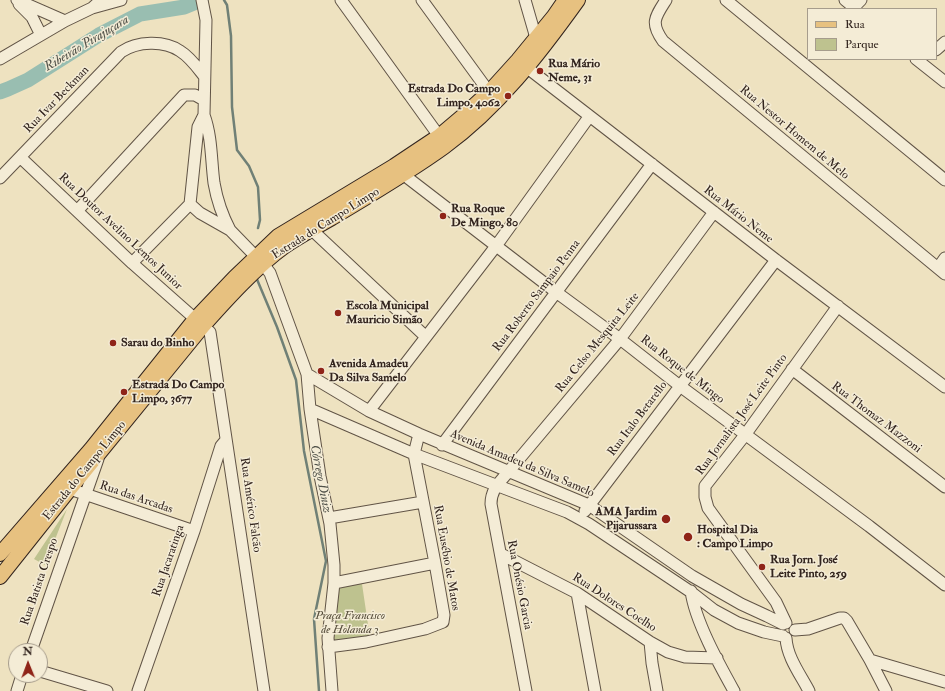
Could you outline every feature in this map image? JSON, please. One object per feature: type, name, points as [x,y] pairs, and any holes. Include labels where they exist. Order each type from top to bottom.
[{"type":"main road","name":"Estrada do Campo Limpo","points":[[260,260],[404,175],[473,124],[496,102],[522,64],[536,38],[565,0]]},
{"type":"main road","name":"Estrada do Campo Limpo","points":[[0,554],[199,323],[219,308],[260,260],[278,236],[394,166],[438,136],[522,64],[578,0]]},
{"type":"main road","name":"Estrada do Campo Limpo","points":[[0,578],[70,489],[100,454],[199,323]]},
{"type":"street","points":[[16,0],[65,21]]},
{"type":"street","points":[[16,0],[28,11],[41,35]]},
{"type":"street","points":[[92,8],[101,0]]},
{"type":"street","points":[[0,59],[65,21],[92,8],[121,0]]},
{"type":"street","points":[[342,0],[438,136]]},
{"type":"street","points":[[422,0],[489,92]]},
{"type":"street","points":[[526,0],[536,38]]},
{"type":"street","name":"Rua Nestor Homem de Melo","points":[[666,0],[657,14],[655,21],[656,30],[663,40],[942,271]]},
{"type":"street","points":[[726,0],[945,180]]},
{"type":"street","points":[[203,3],[206,20],[204,116],[208,127],[214,184],[221,213],[230,230]]},
{"type":"street","points":[[937,49],[945,42]]},
{"type":"street","name":"Rua Ivar Beckman","points":[[0,178],[121,52],[130,46],[152,44],[172,46],[181,51],[204,76]]},
{"type":"street","points":[[922,61],[945,82]]},
{"type":"street","name":"Rua Mário Neme","points":[[522,64],[776,260],[945,387]]},
{"type":"street","points":[[77,211],[184,95],[195,94],[204,100]]},
{"type":"street","points":[[132,263],[190,204],[198,127],[204,116]]},
{"type":"street","points":[[369,411],[425,336],[496,246],[589,117]]},
{"type":"street","name":"Rua Doutor Avelino Lemos Junior","points":[[20,157],[132,263],[199,323]]},
{"type":"street","name":"Rua Roberto Sampaio Penna","points":[[442,445],[652,164]]},
{"type":"street","name":"Rua Roque de Mingo","points":[[404,175],[744,435],[869,526],[945,585]]},
{"type":"street","points":[[190,204],[200,213],[230,230],[260,260],[270,273],[307,374],[310,409],[320,476],[329,518],[334,554],[334,583],[328,646],[332,691]]},
{"type":"street","name":"Rua Celso Mesquita Leite","points":[[496,485],[620,339],[714,212]]},
{"type":"street","points":[[312,230],[425,336]]},
{"type":"street","points":[[942,271],[945,258]]},
{"type":"street","name":"Rua Italo Betarello","points":[[580,518],[776,260]]},
{"type":"street","name":"Rua Jornalista José Leite Pinto","points":[[784,624],[776,602],[708,508],[705,498],[705,486],[838,306]]},
{"type":"street","name":"Rua Américo Falcão","points":[[199,323],[210,332],[264,691]]},
{"type":"street","name":"Rua Thomaz Mazzoni","points":[[792,369],[945,487]]},
{"type":"street","name":"Avenida Amadeu da Silva Samelo","points":[[307,374],[369,411],[442,445],[509,471],[589,505],[692,576],[741,604],[784,624]]},
{"type":"street","points":[[310,409],[414,454],[580,518],[691,592],[714,610],[738,623],[784,637],[792,636],[795,630]]},
{"type":"street","points":[[414,454],[419,434]]},
{"type":"street","name":"Rua Jacaratinga","points":[[138,691],[194,531],[220,446],[226,440]]},
{"type":"street","name":"Rua Batista Crespo","points":[[34,643],[100,454]]},
{"type":"street","name":"Rua Eusébio de Matos","points":[[328,646],[366,642],[425,629],[443,622],[444,615],[436,563],[414,454]]},
{"type":"street","name":"Rua Onésio Garcia","points":[[496,485],[491,497],[491,504],[526,691]]},
{"type":"street","name":"Rua das Arcadas","points":[[70,489],[194,531]]},
{"type":"street","points":[[329,518],[423,502]]},
{"type":"street","name":"Rua Dolores Coelho","points":[[500,554],[577,593],[650,642],[668,652],[684,657],[717,658]]},
{"type":"street","points":[[334,583],[436,563]]},
{"type":"street","points":[[692,576],[691,592],[698,616],[734,691]]},
{"type":"street","points":[[577,593],[595,691]]},
{"type":"street","points":[[767,616],[774,609],[776,602]]},
{"type":"street","points":[[795,630],[808,629],[844,618],[870,660],[886,691]]},
{"type":"street","points":[[795,630],[792,624],[784,624],[780,630],[784,637],[790,657],[809,691]]},
{"type":"street","points":[[650,642],[657,691]]},
{"type":"street","points":[[870,660],[945,682]]},
{"type":"street","points":[[48,673],[107,691]]},
{"type":"green space","points":[[67,509],[45,565],[34,559]]},
{"type":"green space","name":"Praça Francisco de Holanda 3","points":[[362,584],[370,638],[330,643],[336,586]]},
{"type":"waterway","name":"Ribeirão Pirajuçara","points":[[0,92],[28,80],[99,35],[140,14],[184,7],[201,0]]},
{"type":"waterway","points":[[224,0],[227,5],[231,36],[232,107],[237,150],[249,166],[258,187],[260,220],[258,228]]},
{"type":"waterway","name":"Córrego Diniz","points":[[256,277],[277,327],[296,380],[304,451],[326,561],[314,619],[319,691]]},
{"type":"place","name":"Rua Mário Neme, 31","points":[[540,71]]},
{"type":"place","name":"Estrada Do Campo Limpo, 4062","points":[[508,96]]},
{"type":"place","name":"Rua Roque De Mingo, 80","points":[[443,216]]},
{"type":"place","name":"Escola Municipal Mauricio Simão","points":[[338,313]]},
{"type":"place","name":"Sarau do Binho","points":[[113,343]]},
{"type":"place","name":"Avenida Amadeu Da Silva Samelo","points":[[321,371]]},
{"type":"place","name":"Estrada Do Campo Limpo, 3677","points":[[124,392]]},
{"type":"place","name":"AMA Jardim Pijarussara","points":[[666,519]]},
{"type":"place","name":"Hospital Dia : Campo Limpo","points":[[688,537]]},
{"type":"place","name":"Rua Jorn. José Leite Pinto, 259","points":[[762,567]]}]
